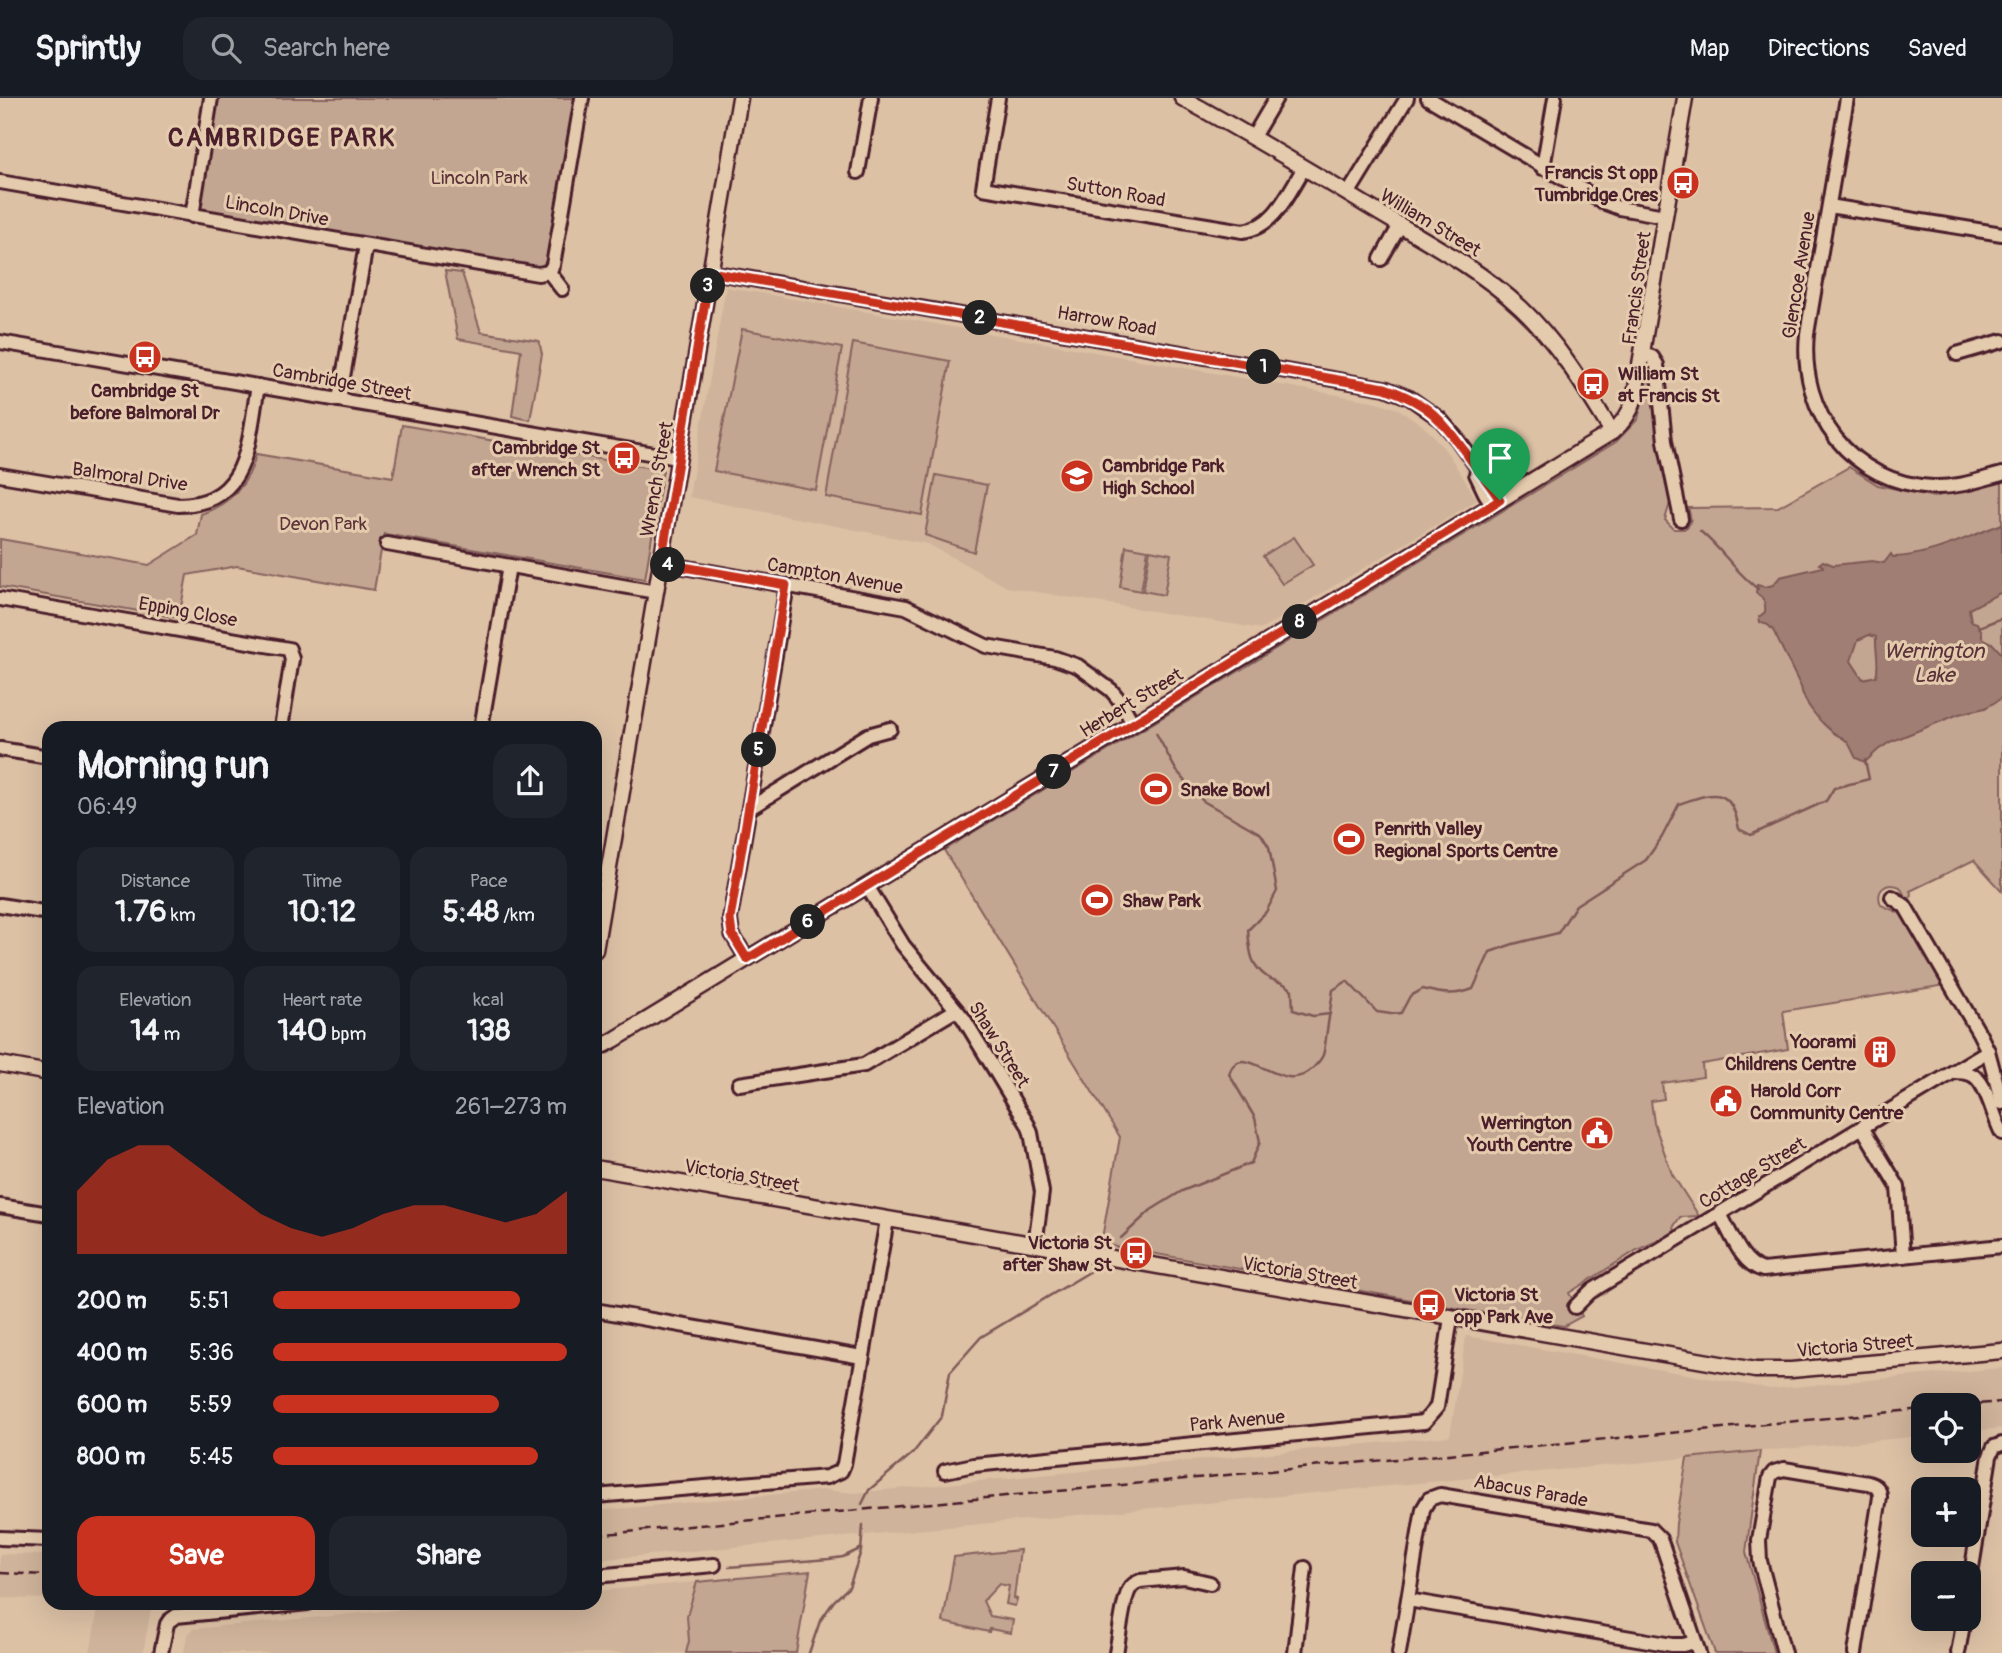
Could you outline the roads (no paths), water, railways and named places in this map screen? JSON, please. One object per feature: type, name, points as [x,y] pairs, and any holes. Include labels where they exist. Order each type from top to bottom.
[{"type":"street","points":[[192,216],[211,98]]},
{"type":"street","points":[[562,289],[548,272],[553,265],[582,98]]},
{"type":"street","name":"Wrench Street","points":[[602,909],[740,98]]},
{"type":"street","points":[[858,173],[871,98]]},
{"type":"street","name":"Sutton Road","points":[[998,98],[982,188],[1243,231],[1261,227],[1270,220],[1304,168]]},
{"type":"street","name":"William Street","points":[[1182,98],[1253,136],[1481,276],[1522,309],[1561,352],[1612,432]]},
{"type":"street","points":[[1253,136],[1276,98]]},
{"type":"street","points":[[1348,194],[1407,98]]},
{"type":"street","points":[[1428,98],[1608,205],[1665,216]]},
{"type":"street","points":[[1543,168],[1555,98]]},
{"type":"street","name":"Francis Street","points":[[1681,520],[1665,441],[1657,365],[1652,357],[1642,354],[1685,98]]},
{"type":"street","name":"Glencoe Avenue","points":[[1847,98],[1807,334],[1805,356],[1814,400],[1829,429],[1847,451],[1880,474],[1911,484],[1949,486],[2002,474]]},
{"type":"street","name":"Lincoln Drive","points":[[0,182],[538,274],[548,272]]},
{"type":"street","points":[[1829,205],[2002,234]]},
{"type":"street","points":[[1381,258],[1400,225]]},
{"type":"street","points":[[339,400],[366,245]]},
{"type":"street","name":"Harrow Road","points":[[710,272],[1385,388],[1410,398],[1433,413],[1452,432],[1469,458],[1484,491],[1496,502]]},
{"type":"street","points":[[1957,354],[2002,341]]},
{"type":"street","name":"Cambridge Street","points":[[0,342],[678,458]]},
{"type":"street","name":"Herbert Street","points":[[602,1045],[1612,432],[1625,420],[1632,407],[1642,354]]},
{"type":"street","name":"Balmoral Drive","points":[[0,475],[178,505],[204,502],[227,488],[238,475],[247,452],[258,386]]},
{"type":"street","points":[[387,544],[656,592]]},
{"type":"street","name":"Campton Avenue","points":[[661,563],[900,605],[918,611],[986,646],[1055,658],[1073,664],[1111,690],[1133,724]]},
{"type":"street","points":[[482,721],[509,566]]},
{"type":"street","points":[[747,959],[732,934],[730,923],[786,585]]},
{"type":"street","name":"Epping Close","points":[[0,599],[289,649],[292,659],[282,721]]},
{"type":"street","points":[[750,808],[868,735],[890,729]]},
{"type":"street","points":[[0,749],[42,756]]},
{"type":"street","name":"Shaw Street","points":[[867,886],[903,945],[956,1010],[1030,1129],[1042,1192],[1035,1245]]},
{"type":"street","points":[[1892,897],[1905,906],[1979,1033],[1988,1051],[2002,1103]]},
{"type":"street","points":[[0,905],[42,912]]},
{"type":"street","points":[[739,1084],[864,1065],[956,1010]]},
{"type":"street","name":"Cottage Street","points":[[1575,1307],[1590,1292],[1988,1051]]},
{"type":"street","points":[[0,1064],[42,1072]]},
{"type":"street","points":[[1952,1072],[1968,1073],[1979,1080],[2002,1133]]},
{"type":"street","points":[[1862,1127],[1898,1187],[1903,1255]]},
{"type":"street","name":"Victoria Street","points":[[602,1169],[1755,1370],[1791,1370],[2002,1352]]},
{"type":"street","points":[[0,1206],[42,1213]]},
{"type":"street","points":[[1720,1214],[1747,1261],[1763,1270],[2002,1246]]},
{"type":"street","points":[[602,1495],[827,1477],[841,1471],[887,1220]]},
{"type":"street","points":[[602,1311],[862,1357]]},
{"type":"street","name":"Park Avenue","points":[[945,1471],[974,1465],[1424,1422],[1437,1407],[1451,1318]]},
{"type":"street","points":[[1973,1561],[1990,1455],[1994,1447],[2002,1444]]},
{"type":"street","points":[[1784,1653],[1760,1561],[1759,1545],[1770,1477],[1777,1470],[1784,1469],[1868,1483],[1875,1485],[1880,1492],[1855,1653]]},
{"type":"street","name":"Abacus Parade","points":[[1399,1653],[1426,1503],[1435,1496],[1452,1496],[1651,1530],[1663,1546],[1697,1647]]},
{"type":"street","points":[[0,1538],[42,1540]]},
{"type":"street","points":[[602,1575],[714,1564]]},
{"type":"street","points":[[1295,1653],[1305,1568]]},
{"type":"street","points":[[1116,1653],[1126,1599],[1135,1583],[1184,1577],[1210,1583]]},
{"type":"street","points":[[1408,1600],[1697,1647]]},
{"type":"street","points":[[161,1653],[167,1624],[176,1616],[236,1610]]},
{"type":"street","points":[[1958,1653],[1962,1631]]},
{"type":"water","name":"Werrington Lake","points":[[2002,524],[2002,592],[1969,609],[1971,621],[1977,623],[1982,638],[1992,643],[2002,654],[2002,698],[1985,708],[1959,714],[1890,742],[1865,762],[1856,758],[1846,741],[1829,729],[1813,712],[1773,630],[1760,622],[1759,617],[1765,612],[1765,606],[1763,599],[1756,593],[1757,585],[1773,585],[1780,577],[1823,567],[1819,564],[1823,561],[1833,565],[1872,561],[1884,563],[1891,554],[1893,557],[1921,553]],"holes":[[[1869,635],[1876,637],[1876,676],[1863,679],[1851,661],[1858,640]]]},
{"type":"waterway","points":[[1700,531],[1758,589]]},
{"type":"waterway","points":[[1979,627],[2002,618]]},
{"type":"waterway","points":[[1156,733],[1176,770],[1203,801],[1261,834],[1269,847],[1277,891],[1266,912],[1248,930],[1249,944],[1257,967],[1267,977],[1292,990],[1293,1010],[1313,1016],[1330,1014]]},
{"type":"waterway","points":[[1121,1238],[1151,1210],[1182,1191],[1251,1163],[1260,1142],[1255,1118],[1229,1074],[1235,1064],[1243,1061],[1289,1077],[1301,1076],[1313,1068],[1324,1053],[1333,990],[1347,981],[1377,1012],[1391,1014],[1401,1013],[1410,996],[1423,989],[1448,994],[1473,989],[1490,952],[1558,933],[1576,905],[1646,860],[1662,837],[1679,804],[1711,795],[1726,799],[1736,815],[1739,829],[1751,835],[1826,801],[1834,788],[1869,779],[1865,760]]},
{"type":"waterway","points":[[862,1504],[869,1490],[913,1453],[942,1416],[950,1372],[981,1337],[1091,1271]]},
{"type":"waterway","points":[[809,1653],[820,1621],[834,1601],[849,1587],[861,1551],[863,1525]]},
{"type":"waterway","points":[[729,1567],[829,1559],[843,1557],[860,1549]]},
{"type":"railway","points":[[1981,1404],[2002,1402]]},
{"type":"railway","points":[[602,1534],[1911,1410]]},
{"type":"railway","points":[[0,1573],[42,1575]]},
{"type":"place","name":"Francis St opp Tumbridge Cres","points":[[1683,183]]},
{"type":"place","name":"Cambridge St before Balmoral Dr","points":[[145,357]]},
{"type":"place","name":"William St at Francis St","points":[[1593,384]]},
{"type":"place","name":"Cambridge St after Wrench St","points":[[624,458]]},
{"type":"place","name":"Cambridge Park High School","points":[[1077,476]]},
{"type":"place","name":"Snake Bowl","points":[[1156,789]]},
{"type":"place","name":"Penrith Valley Regional Sports Centre","points":[[1349,839]]},
{"type":"place","name":"Shaw Park","points":[[1097,900]]},
{"type":"place","name":"Yoorami Childrens Centre","points":[[1880,1052]]},
{"type":"place","name":"Harold Corr Community Centre","points":[[1726,1101]]},
{"type":"place","name":"Werrington Youth Centre","points":[[1597,1133]]},
{"type":"place","name":"Victoria St after Shaw St","points":[[1136,1253]]},
{"type":"place","name":"Victoria St opp Park Ave","points":[[1429,1305]]},
{"type":"district","name":"CAMBRIDGE PARK","points":[[282,137]]},
{"type":"park label","name":"Lincoln Park","points":[[479,177]]},
{"type":"park label","name":"Devon Park","points":[[323,523]]}]
